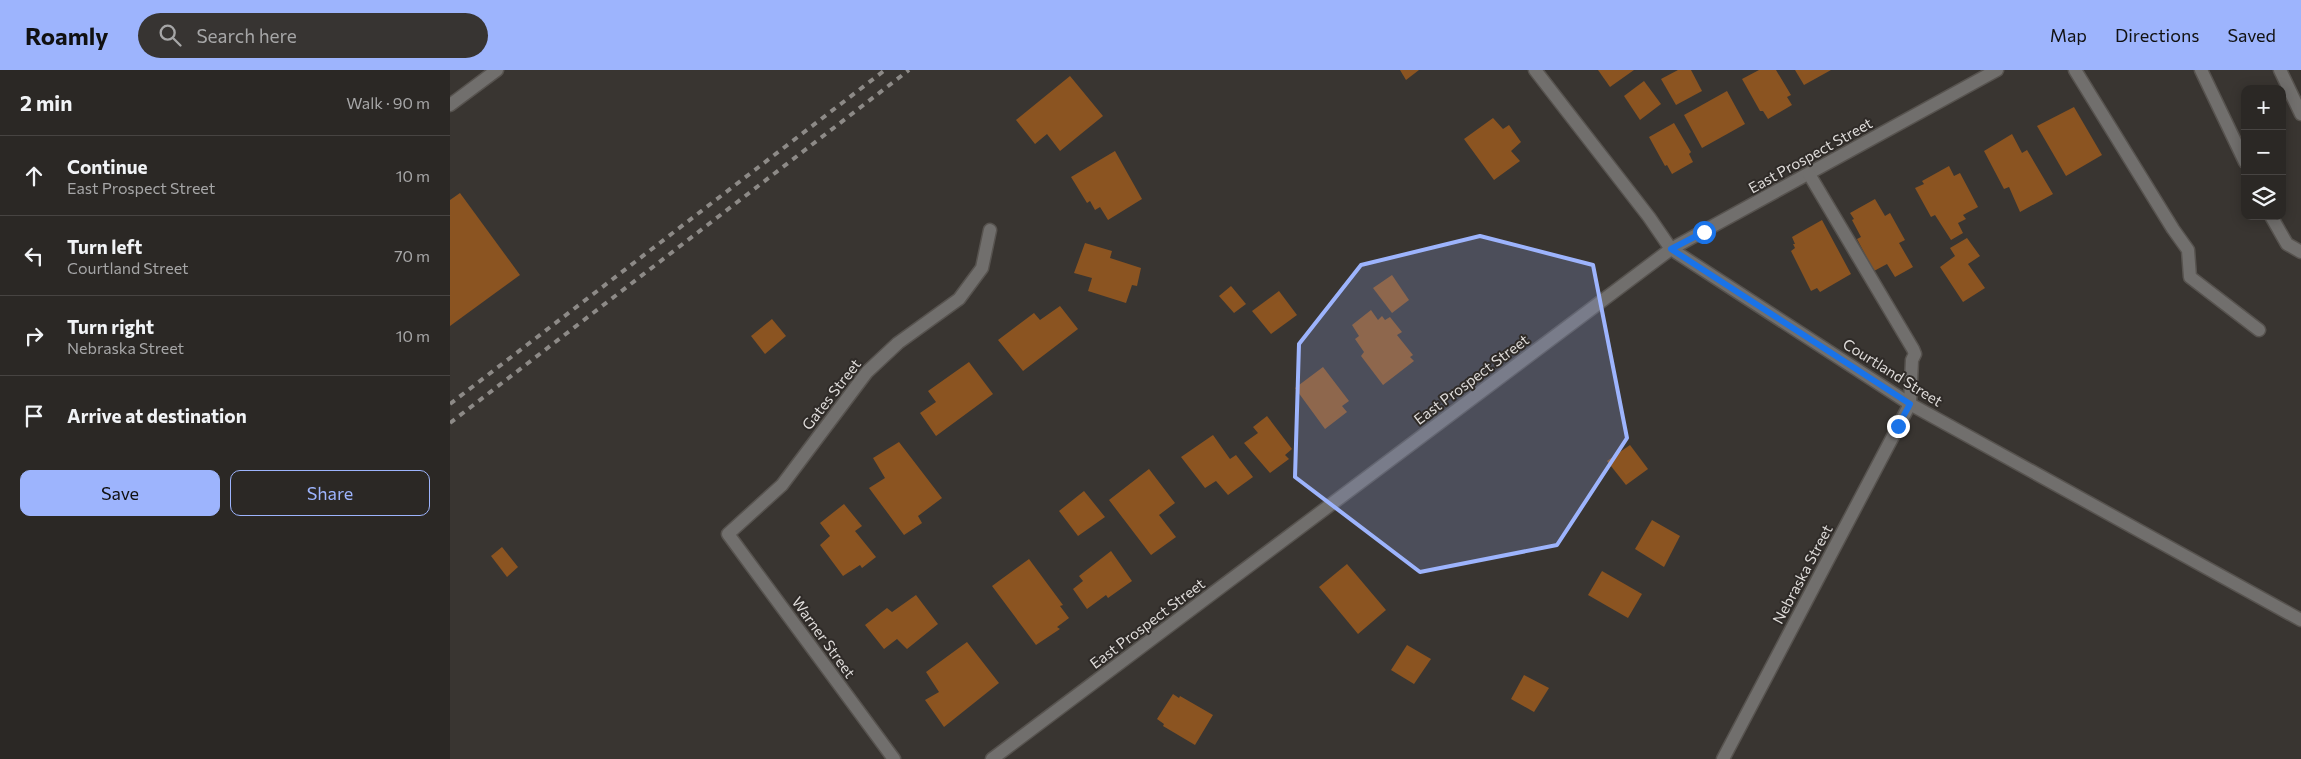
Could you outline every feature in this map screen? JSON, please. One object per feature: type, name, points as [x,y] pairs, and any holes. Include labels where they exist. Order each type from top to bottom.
[{"type":"street","points":[[450,105],[497,70]]},
{"type":"street","name":"Courtland Street","points":[[1535,70],[1649,217],[1671,249],[1910,404],[2301,620]]},
{"type":"street","name":"East Prospect Street","points":[[992,759],[1671,249],[1997,70]]},
{"type":"street","points":[[2075,70],[2173,230],[2188,250],[2190,277],[2259,330]]},
{"type":"street","points":[[2201,70],[2241,154]]},
{"type":"street","points":[[2280,70],[2301,114]]},
{"type":"street","points":[[1809,174],[1913,349],[1915,354],[1912,360],[1910,404]]},
{"type":"street","points":[[2273,220],[2287,244],[2301,252]]},
{"type":"street","name":"Gates Street","points":[[728,534],[782,485],[867,372],[898,343],[959,298],[982,268],[990,230]]},
{"type":"street","name":"Nebraska Street","points":[[1723,759],[1910,404]]},
{"type":"street","name":"Warner Street","points":[[728,534],[894,759]]},
{"type":"highlighted area","points":[[1480,236],[1593,265],[1627,438],[1557,545],[1420,572],[1295,477],[1299,344],[1361,265]]},
{"type":"building","points":[[1400,70],[1419,70],[1406,80]]},
{"type":"building","points":[[1598,70],[1634,70],[1610,87]]},
{"type":"building","points":[[1678,70],[1691,70],[1702,91],[1676,105],[1661,79]]},
{"type":"building","points":[[1759,70],[1776,70],[1791,95],[1787,97],[1792,105],[1768,119],[1763,111],[1760,111],[1742,79]]},
{"type":"building","points":[[1795,70],[1831,70],[1804,85]]},
{"type":"building","points":[[1070,76],[1103,116],[1060,151],[1047,134],[1035,144],[1016,120]]},
{"type":"building","points":[[1644,81],[1661,104],[1640,120],[1624,96]]},
{"type":"building","points":[[1727,91],[1745,124],[1702,148],[1684,115]]},
{"type":"building","points":[[2074,107],[2102,155],[2066,176],[2037,126]]},
{"type":"building","points":[[1493,118],[1503,129],[1509,125],[1521,142],[1511,151],[1520,161],[1494,180],[1464,139]]},
{"type":"building","points":[[1674,123],[1691,152],[1689,154],[1693,162],[1672,174],[1667,165],[1665,166],[1649,137]]},
{"type":"building","points":[[2012,134],[2022,153],[2027,150],[2053,194],[2020,212],[2009,187],[2004,189],[1984,151]]},
{"type":"building","points":[[1115,151],[1142,199],[1108,220],[1100,207],[1095,210],[1090,201],[1087,203],[1071,177]]},
{"type":"building","points":[[1949,166],[1954,176],[1960,173],[1978,207],[1963,215],[1966,219],[1958,223],[1963,233],[1951,240],[1935,215],[1931,217],[1915,188],[1924,184],[1922,181]]},
{"type":"building","points":[[460,193],[520,275],[450,326],[450,200]]},
{"type":"building","points":[[1875,199],[1885,216],[1890,213],[1905,240],[1899,243],[1913,267],[1895,277],[1887,264],[1874,271],[1857,239],[1861,237],[1850,213]]},
{"type":"building","points":[[1822,220],[1851,274],[1820,292],[1817,288],[1811,291],[1791,251],[1795,248],[1792,237]]},
{"type":"building","points":[[1967,238],[1980,256],[1968,264],[1985,288],[1963,302],[1940,267],[1955,256],[1950,248]]},
{"type":"building","points":[[1085,243],[1112,251],[1110,258],[1141,268],[1137,286],[1132,285],[1126,303],[1088,291],[1092,278],[1074,273]]},
{"type":"building","points":[[1392,275],[1409,300],[1392,313],[1373,288]]},
{"type":"building","points":[[1231,286],[1246,304],[1234,313],[1219,296]]},
{"type":"building","points":[[1279,291],[1297,315],[1271,334],[1252,311]]},
{"type":"building","points":[[1060,306],[1078,329],[1023,371],[998,340],[1034,313],[1040,320]]},
{"type":"building","points":[[1371,310],[1378,320],[1382,316],[1385,320],[1390,317],[1402,332],[1397,335],[1413,355],[1410,357],[1414,361],[1383,385],[1361,356],[1364,352],[1355,339],[1359,336],[1352,325]]},
{"type":"building","points":[[772,319],[786,336],[765,354],[751,336]]},
{"type":"building","points":[[969,362],[993,394],[936,436],[920,413],[936,402],[928,391]]},
{"type":"building","points":[[1323,367],[1349,401],[1342,406],[1347,412],[1325,429],[1295,388]]},
{"type":"building","points":[[1267,416],[1292,449],[1285,455],[1289,459],[1270,473],[1244,443],[1258,433],[1253,427]]},
{"type":"building","points":[[1213,435],[1230,459],[1236,455],[1253,477],[1228,495],[1216,481],[1205,488],[1181,457]]},
{"type":"building","points":[[899,442],[942,498],[918,516],[922,523],[904,535],[869,488],[885,478],[873,458]]},
{"type":"building","points":[[1630,445],[1648,469],[1626,485],[1607,461]]},
{"type":"building","points":[[1149,469],[1175,503],[1159,515],[1176,537],[1151,555],[1109,500]]},
{"type":"building","points":[[1084,491],[1105,517],[1078,536],[1059,511]]},
{"type":"building","points":[[844,504],[862,526],[855,531],[876,557],[862,568],[860,565],[843,576],[820,545],[830,536],[820,523]]},
{"type":"building","points":[[1652,520],[1680,536],[1664,567],[1635,549]]},
{"type":"building","points":[[502,547],[518,567],[507,577],[491,556]]},
{"type":"building","points":[[1111,551],[1132,581],[1108,598],[1106,595],[1087,609],[1073,589],[1083,581],[1079,576]]},
{"type":"building","points":[[1029,559],[1063,605],[1060,606],[1069,618],[1057,627],[1060,629],[1036,645],[992,586]]},
{"type":"building","points":[[1347,564],[1386,610],[1358,634],[1319,587]]},
{"type":"building","points":[[1602,571],[1642,594],[1628,618],[1588,595]]},
{"type":"building","points":[[916,595],[938,624],[907,649],[897,639],[884,649],[865,625],[887,608],[892,612]]},
{"type":"building","points":[[967,642],[999,683],[944,727],[925,700],[939,692],[926,672]]},
{"type":"building","points":[[1407,645],[1431,659],[1414,684],[1391,670]]},
{"type":"building","points":[[1524,675],[1549,688],[1534,712],[1511,699]]},
{"type":"building","points":[[1173,694],[1213,715],[1195,745],[1163,726],[1164,724],[1157,719]]},
{"type":"railway","points":[[450,404],[885,70]]},
{"type":"railway","points":[[450,423],[909,70]]},
{"type":"route","points":[[1704,232],[1671,249],[1910,404],[1898,426]]}]
